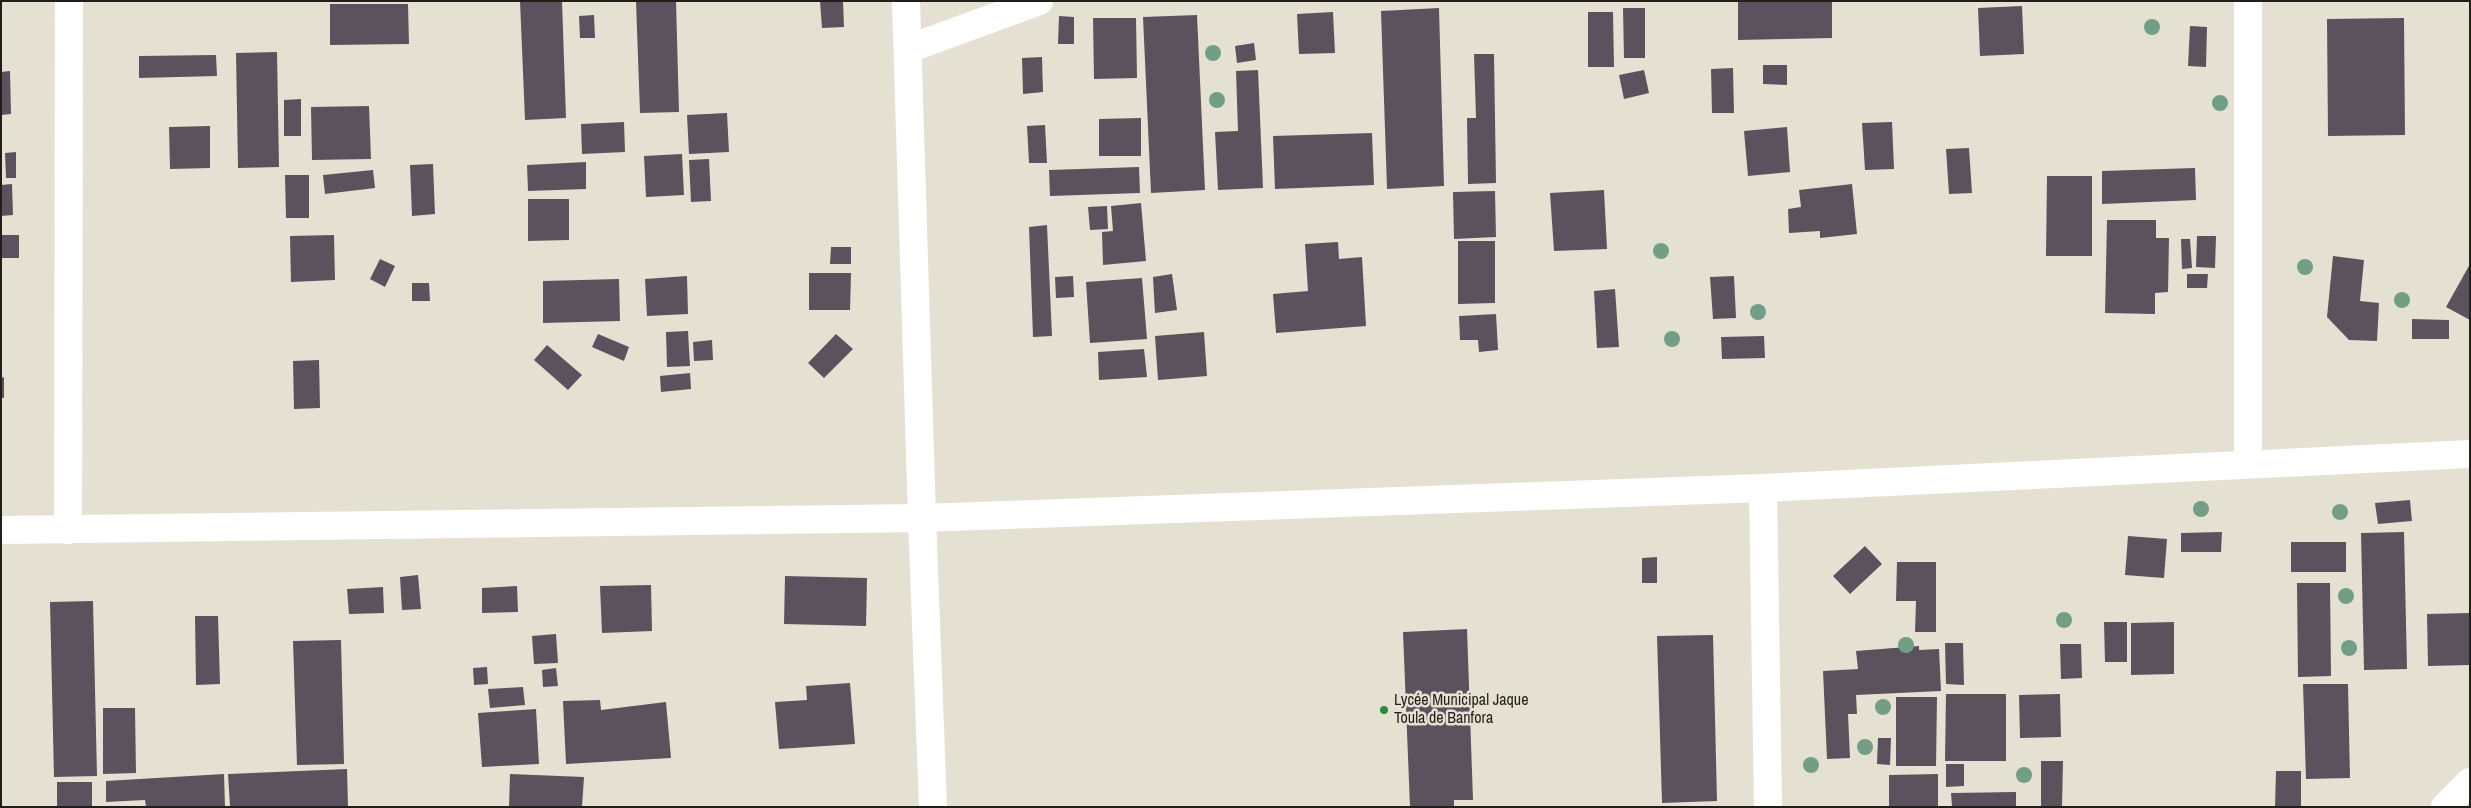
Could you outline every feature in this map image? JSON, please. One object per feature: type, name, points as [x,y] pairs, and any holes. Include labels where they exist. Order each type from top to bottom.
[{"type":"street","points":[[68,530],[69,1]]},
{"type":"street","points":[[906,1],[933,807]]},
{"type":"street","points":[[908,49],[1039,1]]},
{"type":"street","points":[[2248,1],[2248,464]]},
{"type":"street","points":[[1,530],[922,518],[1763,488],[2470,454]]},
{"type":"street","points":[[1763,488],[1768,807]]},
{"type":"street","points":[[2445,807],[2470,782]]},
{"type":"building","points":[[520,1],[562,1],[566,118],[525,120]]},
{"type":"building","points":[[636,1],[676,1],[679,112],[640,113]]},
{"type":"building","points":[[820,1],[843,1],[844,27],[822,28]]},
{"type":"building","points":[[1738,1],[1832,1],[1832,38],[1738,40]]},
{"type":"building","points":[[330,4],[408,4],[409,44],[330,45]]},
{"type":"building","points":[[2022,6],[2024,54],[1980,56],[1978,8]]},
{"type":"building","points":[[1439,8],[1444,186],[1387,189],[1381,11]]},
{"type":"building","points":[[1623,8],[1645,8],[1645,58],[1624,58]]},
{"type":"building","points":[[1333,12],[1335,53],[1299,54],[1297,14]]},
{"type":"building","points":[[1588,12],[1613,12],[1614,67],[1588,67]]},
{"type":"building","points":[[594,15],[595,38],[580,38],[579,16]]},
{"type":"building","points":[[1197,15],[1205,190],[1151,193],[1143,17]]},
{"type":"building","points":[[1059,16],[1074,17],[1074,44],[1058,44]]},
{"type":"building","points":[[1093,18],[1136,18],[1137,78],[1094,79]]},
{"type":"building","points":[[2404,18],[2405,135],[2328,136],[2327,19]]},
{"type":"building","points":[[2190,26],[2207,27],[2206,67],[2188,66]]},
{"type":"building","points":[[1254,43],[1256,60],[1237,63],[1235,46]]},
{"type":"building","points":[[277,52],[279,167],[238,168],[236,53]]},
{"type":"building","points":[[1474,54],[1494,54],[1496,183],[1468,184],[1467,118],[1476,118]]},
{"type":"building","points":[[216,55],[217,76],[139,78],[139,56]]},
{"type":"building","points":[[1042,57],[1043,92],[1023,94],[1022,58]]},
{"type":"building","points":[[1763,65],[1787,65],[1787,85],[1763,84]]},
{"type":"building","points":[[1733,68],[1734,113],[1712,113],[1711,69]]},
{"type":"building","points":[[1258,70],[1263,188],[1218,190],[1215,132],[1238,131],[1236,71]]},
{"type":"building","points":[[1644,70],[1649,93],[1624,99],[1619,75]]},
{"type":"building","points":[[10,71],[11,114],[1,115],[1,72]]},
{"type":"building","points":[[301,99],[301,136],[284,136],[284,100]]},
{"type":"building","points":[[369,106],[371,159],[312,160],[311,107]]},
{"type":"building","points":[[727,113],[729,152],[689,154],[687,115]]},
{"type":"building","points":[[1141,118],[1141,156],[1099,156],[1099,119]]},
{"type":"building","points":[[624,122],[625,152],[582,154],[581,124]]},
{"type":"building","points":[[1892,122],[1894,169],[1865,170],[1862,123]]},
{"type":"building","points":[[1045,125],[1047,163],[1029,163],[1027,126]]},
{"type":"building","points":[[210,126],[210,168],[170,169],[169,127]]},
{"type":"building","points":[[1787,127],[1790,172],[1748,176],[1744,131]]},
{"type":"building","points":[[1372,133],[1374,185],[1275,189],[1273,136]]},
{"type":"building","points":[[1969,148],[1972,193],[1949,194],[1946,149]]},
{"type":"building","points":[[16,152],[16,178],[6,178],[5,153]]},
{"type":"building","points":[[682,154],[684,195],[646,197],[644,156]]},
{"type":"building","points":[[709,159],[711,201],[691,202],[689,160]]},
{"type":"building","points":[[586,162],[586,189],[528,191],[527,165]]},
{"type":"building","points":[[433,164],[435,214],[412,216],[410,165]]},
{"type":"building","points":[[1139,167],[1140,193],[1050,196],[1049,170]]},
{"type":"building","points":[[2195,168],[2196,200],[2102,204],[2102,171]]},
{"type":"building","points":[[373,170],[375,188],[325,194],[323,175]]},
{"type":"building","points":[[285,175],[309,175],[309,218],[286,218]]},
{"type":"building","points":[[2047,176],[2092,176],[2092,256],[2046,256]]},
{"type":"building","points":[[12,184],[13,215],[1,216],[1,185]]},
{"type":"building","points":[[1852,184],[1857,234],[1820,238],[1820,231],[1789,233],[1788,209],[1801,207],[1799,190]]},
{"type":"building","points":[[1604,190],[1607,249],[1554,251],[1550,193]]},
{"type":"building","points":[[1495,191],[1496,237],[1454,239],[1453,192]]},
{"type":"building","points":[[528,199],[569,199],[569,240],[528,241]]},
{"type":"building","points":[[1141,203],[1146,261],[1103,265],[1102,232],[1113,231],[1111,206]]},
{"type":"building","points":[[1107,206],[1108,229],[1090,230],[1088,207]]},
{"type":"building","points":[[2107,220],[2156,220],[2156,238],[2169,238],[2168,292],[2155,293],[2155,314],[2105,313]]},
{"type":"building","points":[[1047,225],[1052,336],[1033,337],[1029,227]]},
{"type":"building","points":[[1,235],[19,235],[19,258],[1,258]]},
{"type":"building","points":[[334,235],[335,280],[291,282],[290,236]]},
{"type":"building","points":[[2197,236],[2216,236],[2215,268],[2196,267]]},
{"type":"building","points":[[2181,239],[2190,239],[2192,268],[2182,269]]},
{"type":"building","points":[[1458,241],[1495,241],[1495,303],[1458,304]]},
{"type":"building","points":[[1338,242],[1339,259],[1362,257],[1366,326],[1276,333],[1273,294],[1308,291],[1305,244]]},
{"type":"building","points":[[831,247],[851,247],[851,264],[830,264]]},
{"type":"building","points":[[2333,256],[2364,260],[2360,301],[2379,303],[2377,341],[2349,340],[2327,317]]},
{"type":"building","points":[[380,259],[395,266],[385,287],[370,279]]},
{"type":"building","points":[[2470,264],[2470,320],[2446,307]]},
{"type":"building","points":[[809,273],[851,273],[850,310],[809,310]]},
{"type":"building","points":[[1172,274],[1177,310],[1155,313],[1153,277]]},
{"type":"building","points":[[2187,274],[2208,274],[2207,288],[2187,288]]},
{"type":"building","points":[[687,276],[688,314],[647,316],[645,279]]},
{"type":"building","points":[[1073,276],[1074,297],[1056,298],[1055,277]]},
{"type":"building","points":[[1734,276],[1736,318],[1713,319],[1710,277]]},
{"type":"building","points":[[1142,278],[1147,339],[1090,343],[1086,282]]},
{"type":"building","points":[[619,279],[620,321],[543,323],[543,281]]},
{"type":"building","points":[[412,283],[429,283],[430,301],[412,301]]},
{"type":"building","points":[[1615,289],[1619,347],[1597,348],[1594,291]]},
{"type":"building","points":[[1496,314],[1498,350],[1479,352],[1478,340],[1460,340],[1459,316]]},
{"type":"building","points":[[2412,319],[2449,320],[2449,339],[2412,339]]},
{"type":"building","points":[[688,331],[690,366],[667,367],[666,332]]},
{"type":"building","points":[[1204,332],[1207,376],[1158,380],[1155,336]]},
{"type":"building","points":[[598,334],[629,347],[624,361],[592,347]]},
{"type":"building","points":[[836,334],[853,349],[824,378],[808,363]]},
{"type":"building","points":[[1764,336],[1765,358],[1722,359],[1721,337]]},
{"type":"building","points":[[712,340],[713,360],[694,361],[693,342]]},
{"type":"building","points":[[547,345],[582,375],[568,390],[534,360]]},
{"type":"building","points":[[1144,349],[1147,377],[1099,380],[1098,352]]},
{"type":"building","points":[[319,360],[320,408],[294,409],[293,361]]},
{"type":"building","points":[[690,373],[691,389],[661,392],[660,376]]},
{"type":"building","points":[[4,377],[4,398],[1,398],[1,378]]},
{"type":"building","points":[[2410,500],[2412,521],[2378,524],[2375,503]]},
{"type":"building","points":[[2222,532],[2221,552],[2181,552],[2181,533]]},
{"type":"building","points":[[2404,532],[2407,669],[2364,670],[2361,533]]},
{"type":"building","points":[[2128,536],[2167,539],[2164,578],[2125,575]]},
{"type":"building","points":[[2291,542],[2346,542],[2346,572],[2291,572]]},
{"type":"building","points":[[1865,546],[1882,564],[1850,594],[1833,576]]},
{"type":"building","points":[[1657,557],[1657,583],[1642,583],[1642,558]]},
{"type":"building","points":[[1897,562],[1936,562],[1936,632],[1915,632],[1916,601],[1896,601]]},
{"type":"building","points":[[418,575],[421,609],[402,610],[400,577]]},
{"type":"building","points":[[785,576],[867,578],[866,626],[784,624]]},
{"type":"building","points":[[2297,583],[2330,583],[2331,676],[2298,677]]},
{"type":"building","points":[[651,585],[652,631],[602,633],[600,586]]},
{"type":"building","points":[[517,586],[518,612],[482,613],[482,588]]},
{"type":"building","points":[[383,587],[384,613],[349,614],[347,589]]},
{"type":"building","points":[[93,601],[97,776],[54,777],[50,602]]},
{"type":"building","points":[[2470,613],[2470,665],[2428,666],[2427,614]]},
{"type":"building","points":[[195,616],[218,616],[220,684],[196,685]]},
{"type":"building","points":[[2104,622],[2127,622],[2127,662],[2105,662]]},
{"type":"building","points":[[2174,622],[2174,674],[2131,675],[2131,623]]},
{"type":"building","points":[[1467,629],[1473,800],[1454,800],[1454,807],[1410,807],[1403,632]]},
{"type":"building","points":[[556,634],[558,663],[534,664],[532,636]]},
{"type":"building","points":[[1713,635],[1717,801],[1662,803],[1657,636]]},
{"type":"building","points":[[341,640],[344,764],[297,765],[293,641]]},
{"type":"building","points":[[1945,643],[1963,643],[1964,685],[1946,684]]},
{"type":"building","points":[[2060,644],[2081,644],[2082,678],[2061,679]]},
{"type":"building","points":[[1919,646],[1919,650],[1939,649],[1941,691],[1856,695],[1857,714],[1848,714],[1850,758],[1827,759],[1823,671],[1858,669],[1856,651]]},
{"type":"building","points":[[487,667],[488,684],[474,685],[473,668]]},
{"type":"building","points":[[556,668],[558,686],[543,687],[542,670]]},
{"type":"building","points":[[850,683],[855,744],[779,749],[775,702],[807,700],[806,686]]},
{"type":"building","points":[[2303,684],[2348,684],[2350,778],[2306,779]]},
{"type":"building","points":[[523,687],[525,705],[490,708],[488,689]]},
{"type":"building","points":[[1946,694],[2006,694],[2006,761],[1945,761]]},
{"type":"building","points":[[2060,694],[2061,737],[2020,738],[2019,695]]},
{"type":"building","points":[[1896,697],[1937,697],[1936,766],[1896,766]]},
{"type":"building","points":[[600,700],[601,710],[666,702],[671,758],[566,764],[563,701]]},
{"type":"building","points":[[103,708],[135,708],[136,773],[103,774]]},
{"type":"building","points":[[536,709],[539,764],[482,767],[478,713]]},
{"type":"building","points":[[1878,738],[1891,738],[1890,765],[1877,764]]},
{"type":"building","points":[[2041,761],[2063,761],[2062,807],[2041,807]]},
{"type":"building","points":[[1946,764],[1964,764],[1964,786],[1946,787]]},
{"type":"building","points":[[347,769],[348,807],[230,807],[228,774]]},
{"type":"building","points":[[2276,771],[2301,771],[2301,807],[2275,807]]},
{"type":"building","points":[[224,774],[225,807],[146,807],[145,800],[106,802],[106,781]]},
{"type":"building","points":[[510,774],[584,777],[582,807],[509,807]]},
{"type":"building","points":[[1938,774],[1938,807],[1889,807],[1889,775]]},
{"type":"building","points":[[57,782],[92,782],[92,807],[57,807]]},
{"type":"building","points":[[2016,792],[2016,807],[1952,807],[1951,793]]},
{"type":"place","name":"Lycée Municipal Jaque Toula de Banfora","points":[[1384,710]]}]
